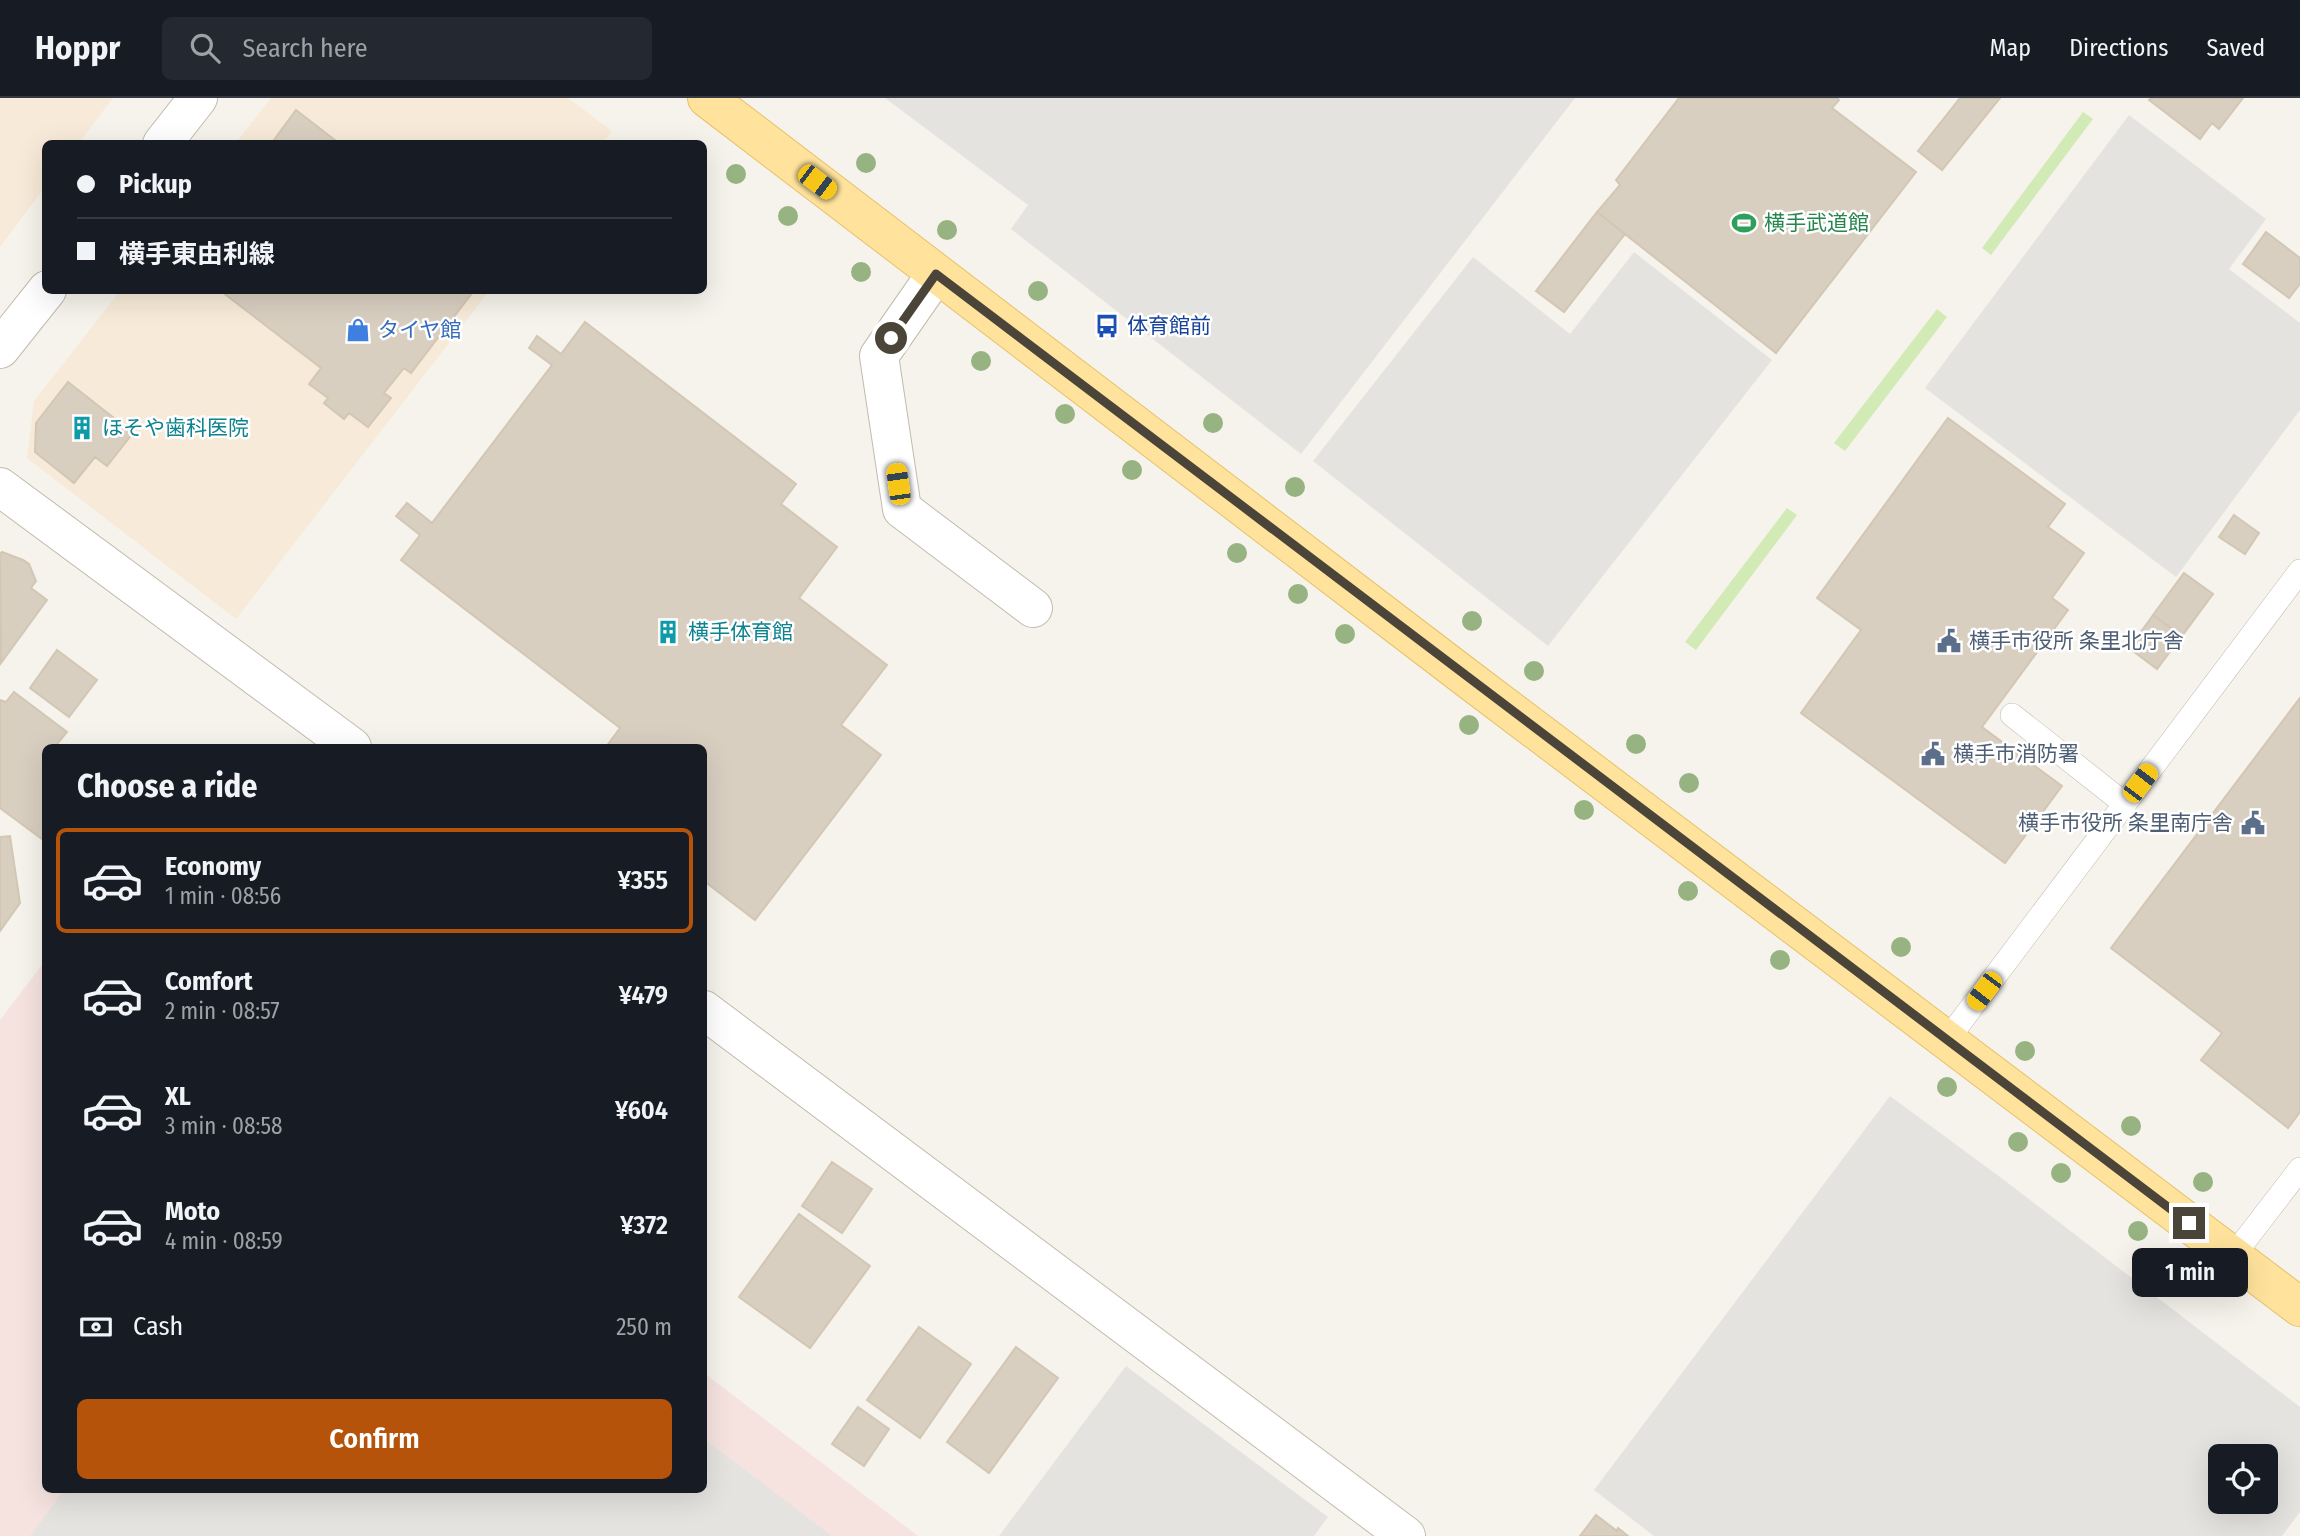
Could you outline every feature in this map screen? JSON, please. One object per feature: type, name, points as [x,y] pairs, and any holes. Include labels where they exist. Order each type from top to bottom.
[{"type":"main road","points":[[706,98],[2300,1307]]},
{"type":"street","points":[[166,140],[198,98]]},
{"type":"street","points":[[936,274],[879,356],[901,509],[1033,608]]},
{"type":"street","points":[[0,349],[44,294]]},
{"type":"street","points":[[0,487],[348,744]]},
{"type":"street","points":[[707,1012],[1406,1536]]},
{"type":"lane","points":[[1947,1040],[2298,578]]},
{"type":"lane","points":[[2012,715],[2125,804]]},
{"type":"lane","points":[[2233,1256],[2300,1169]]},
{"type":"shaded area","points":[[0,98],[113,98],[81,140],[42,140],[42,191],[0,247]]},
{"type":"shaded area","points":[[271,98],[568,98],[612,131],[605,140],[238,140]]},
{"type":"shaded area","points":[[885,98],[1575,98],[1301,454],[1011,229],[1028,205]]},
{"type":"shaded area","points":[[2129,115],[2266,219],[2229,269],[2300,323],[2300,410],[2176,577],[1925,388]]},
{"type":"shaded area","points":[[1634,252],[1772,360],[1548,646],[1313,461],[1473,257],[1570,334]]},
{"type":"shaded area","points":[[118,294],[487,294],[236,619],[27,458],[34,401]]},
{"type":"shaded area","points":[[42,965],[42,1493],[707,1493],[707,1375],[918,1536],[0,1536],[0,1020]]},
{"type":"shaded area","points":[[1890,1096],[2300,1407],[2300,1512],[2282,1536],[1654,1536],[1594,1490]]},
{"type":"shaded area","points":[[1126,1366],[1328,1517],[1314,1536],[999,1536]]},
{"type":"shaded area","points":[[707,1441],[832,1536],[30,1536],[62,1493],[707,1493]]},
{"type":"green space","points":[[2083,112],[2093,119],[1991,255],[1982,248]]},
{"type":"green space","points":[[1937,309],[1947,317],[1845,451],[1834,443]]},
{"type":"green space","points":[[1787,508],[1797,515],[1696,650],[1685,642]]},
{"type":"building","name":"横手武道館","points":[[1679,98],[1837,98],[1839,100],[1832,108],[1916,172],[1776,353],[1597,212],[1620,185],[1616,180]]},
{"type":"building","points":[[1960,98],[2000,98],[1942,170],[1918,151]]},
{"type":"building","points":[[2243,98],[2219,129],[2212,123],[2200,139],[2149,100]]},
{"type":"building","points":[[296,110],[335,140],[274,140]]},
{"type":"building","points":[[1597,212],[1625,234],[1564,312],[1536,291]]},
{"type":"building","points":[[2266,232],[2300,258],[2300,284],[2289,298],[2243,264]]},
{"type":"building","name":"タイヤ館","points":[[225,294],[471,294],[411,373],[404,368],[384,393],[391,398],[368,427],[349,413],[344,419],[324,403],[328,398],[309,384],[321,368]]},
{"type":"building","name":"横手体育館","points":[[585,322],[796,484],[781,504],[837,547],[799,598],[887,665],[841,725],[881,755],[755,920],[707,883],[707,744],[608,744],[620,728],[401,560],[420,535],[396,516],[407,503],[432,523],[552,365],[529,348],[537,336],[561,354]]},
{"type":"building","name":"ほそや歯科医院","points":[[68,382],[133,433],[107,466],[95,457],[74,483],[35,452],[36,423]]},
{"type":"building","name":"横手市役所 条里北庁舎","points":[[1948,418],[2065,504],[2048,527],[2084,553],[2052,598],[2068,610],[1982,727],[2062,786],[2005,863],[1801,713],[1861,630],[1817,598]]},
{"type":"building","points":[[2234,515],[2259,533],[2245,554],[2219,537]]},
{"type":"building","points":[[2,552],[29,564],[36,581],[31,588],[47,600],[1,663],[0,554]]},
{"type":"building","points":[[2184,573],[2213,594],[2157,669],[2129,648]]},
{"type":"building","points":[[2184,573],[2213,594],[2182,636],[2153,615]]},
{"type":"building","points":[[57,650],[97,680],[69,717],[30,688]]},
{"type":"building","points":[[14,692],[67,732],[57,744],[42,744],[42,839],[0,808],[0,700],[6,702]]},
{"type":"building","name":"横手市役所 条里南庁舎","points":[[2300,698],[2300,1112],[2288,1128],[2201,1060],[2222,1033],[2111,948]]},
{"type":"building","points":[[10,836],[20,903],[0,931],[0,837]]},
{"type":"building","points":[[832,1162],[872,1189],[842,1233],[802,1206]]},
{"type":"building","points":[[799,1214],[870,1266],[810,1348],[739,1297]]},
{"type":"building","points":[[919,1327],[971,1364],[920,1438],[867,1400]]},
{"type":"building","points":[[1016,1347],[1058,1378],[989,1473],[947,1442]]},
{"type":"building","points":[[858,1407],[889,1429],[864,1466],[832,1444]]},
{"type":"building","points":[[1596,1515],[1617,1531],[1618,1528],[1628,1536],[1580,1536]]},
{"type":"place","name":"横手武道館","points":[[1744,223]]},
{"type":"place","name":"体育館前","points":[[1107,326]]},
{"type":"place","name":"タイヤ館","points":[[358,330]]},
{"type":"place","name":"ほそや歯科医院","points":[[82,428]]},
{"type":"place","name":"横手体育館","points":[[668,632]]},
{"type":"place","name":"横手市役所 条里北庁舎","points":[[1949,641]]},
{"type":"place","name":"横手市消防署","points":[[1933,754]]},
{"type":"place","name":"横手市役所 条里南庁舎","points":[[2253,823]]},
{"type":"route","points":[[891,338],[936,274],[2189,1223]]}]
